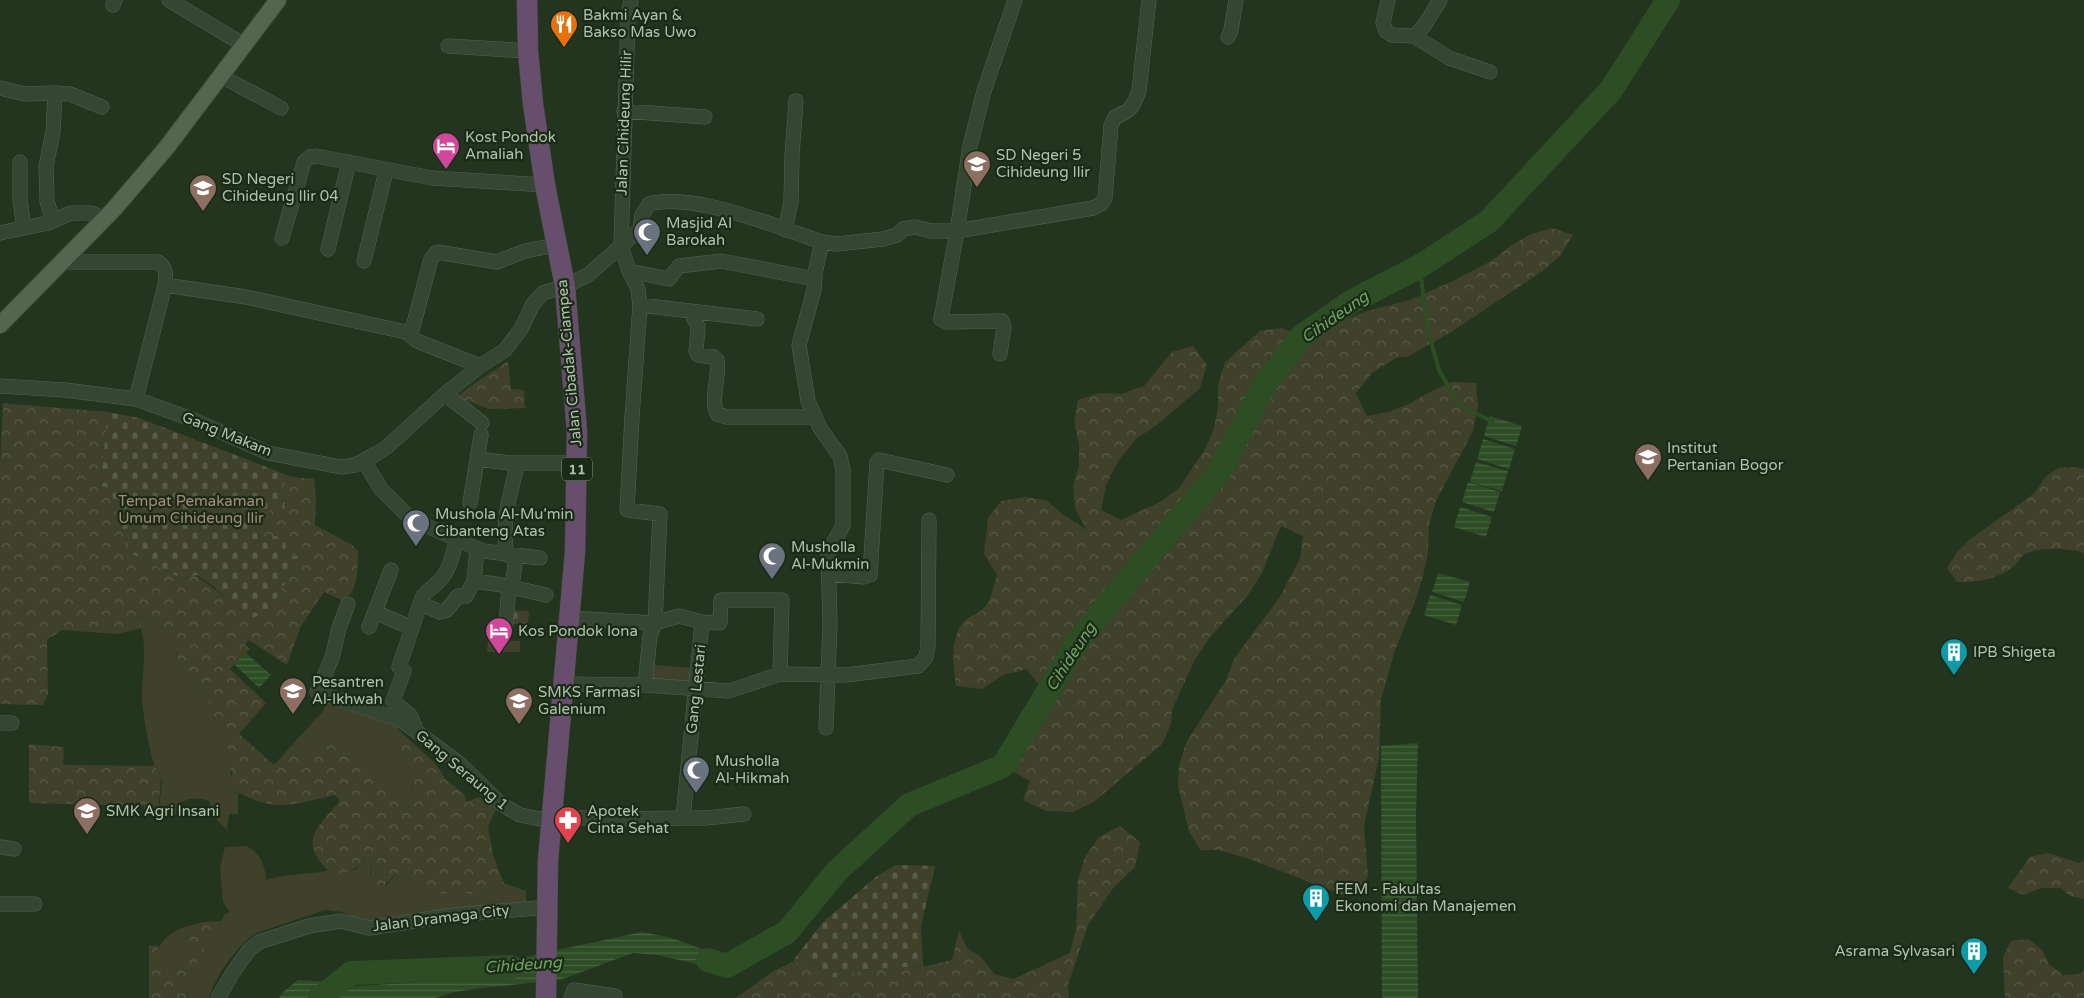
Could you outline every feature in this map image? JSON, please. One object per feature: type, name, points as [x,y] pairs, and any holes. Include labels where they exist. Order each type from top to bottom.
[{"type":"highway","name":"Jalan Cibadak-Ciampea","points":[[527,0],[532,104],[545,185],[565,286],[574,385],[577,463],[575,552],[565,684],[548,861],[546,998]]},
{"type":"main road","points":[[0,325],[105,218],[167,147],[278,0]]},
{"type":"street","points":[[169,0],[244,45]]},
{"type":"street","name":"Jalan Cihideung Hilir","points":[[620,246],[628,18],[631,0]]},
{"type":"street","points":[[1000,354],[1004,332],[1004,323],[1002,321],[947,322],[940,319],[957,231],[970,146],[980,106],[1014,0]]},
{"type":"street","name":"Jalan Cihideung Hilir","points":[[565,286],[588,274],[640,229],[642,216],[649,204],[670,201],[715,209],[822,242],[837,244],[883,239],[897,234],[903,229],[915,227],[931,231],[957,231],[1093,208],[1101,204],[1105,198],[1111,126],[1115,117],[1128,112],[1134,105],[1139,91],[1148,0]]},
{"type":"street","points":[[1228,37],[1236,0]]},
{"type":"street","points":[[1388,0],[1383,23],[1386,31],[1392,36],[1414,36],[1449,58],[1490,72]]},
{"type":"street","points":[[1414,36],[1424,26],[1440,0]]},
{"type":"street","points":[[448,46],[528,52]]},
{"type":"street","points":[[221,76],[281,108]]},
{"type":"street","points":[[0,88],[24,94],[70,94],[102,107]]},
{"type":"street","points":[[53,221],[48,201],[46,166],[53,132],[55,93]]},
{"type":"street","points":[[785,230],[791,202],[796,101]]},
{"type":"street","points":[[624,111],[705,117]]},
{"type":"street","points":[[282,238],[304,162],[310,157],[316,156],[386,171],[432,178],[545,185]]},
{"type":"street","points":[[20,162],[20,200],[24,228]]},
{"type":"street","points":[[328,249],[349,162]]},
{"type":"street","points":[[364,261],[386,171]]},
{"type":"street","points":[[0,233],[53,221],[71,213],[83,212],[105,218]]},
{"type":"street","points":[[822,242],[814,290],[799,346],[808,401],[820,428],[842,462],[842,526],[828,552],[830,624],[826,728]]},
{"type":"street","points":[[406,332],[413,327],[431,259],[437,252],[497,262],[525,251],[556,245]]},
{"type":"street","points":[[620,246],[638,289],[640,304],[627,510],[660,514],[655,623],[650,636],[645,685]]},
{"type":"street","points":[[629,271],[669,279],[678,266],[721,261],[815,279]]},
{"type":"street","points":[[62,262],[158,262],[164,265],[166,272],[165,285],[136,399]]},
{"type":"street","points":[[165,285],[246,297],[406,332],[417,341],[480,366]]},
{"type":"street","name":"Gang Makam","points":[[0,386],[65,390],[136,399],[194,420],[268,453],[341,467],[355,465],[376,454],[449,397],[480,366],[505,350],[521,329],[532,304],[543,293],[565,286]]},
{"type":"street","points":[[640,304],[757,319]]},
{"type":"street","points":[[690,311],[698,327],[696,351],[698,355],[714,357],[717,360],[718,375],[714,408],[717,414],[727,417],[815,417]]},
{"type":"street","points":[[449,397],[481,429],[470,503]]},
{"type":"street","points":[[478,458],[518,463],[577,463]]},
{"type":"street","points":[[365,460],[373,477],[411,519],[477,549],[512,556],[540,558]]},
{"type":"street","points":[[829,574],[864,577],[870,575],[877,462],[879,460],[947,475]]},
{"type":"street","points":[[506,624],[511,587],[512,556],[505,526],[508,502],[518,463]]},
{"type":"street","points":[[565,684],[645,685],[729,691],[780,674],[828,676],[918,666],[923,663],[926,657],[928,646],[929,520]]},
{"type":"street","points":[[417,732],[410,715],[393,701],[404,671],[398,667],[426,591],[440,580],[447,570],[457,539]]},
{"type":"street","points":[[421,604],[440,612],[447,610],[458,596],[466,596],[474,581],[477,549]]},
{"type":"street","points":[[369,627],[391,570]]},
{"type":"street","points":[[474,581],[546,595]]},
{"type":"street","points":[[702,622],[720,623],[721,600],[782,600],[780,674]]},
{"type":"street","name":"Gang Seraung 1","points":[[348,604],[339,628],[332,658],[317,692],[392,716],[460,764],[508,810],[520,815],[540,819],[553,816]]},
{"type":"street","points":[[375,612],[412,628]]},
{"type":"street","name":"Gang Lestari","points":[[570,618],[655,623],[679,616],[702,622],[694,688],[683,818]]},
{"type":"street","points":[[553,816],[618,819],[706,818],[744,814]]},
{"type":"street","points":[[0,904],[35,904]]},
{"type":"street","name":"Jalan Dramaga City","points":[[218,998],[249,950],[260,942],[310,926],[340,921],[369,928],[454,915],[536,908],[547,904]]},
{"type":"street","points":[[571,998],[574,990],[615,998]]},
{"type":"green space","points":[[1552,228],[1573,235],[1560,256],[1541,272],[1453,331],[1407,357],[1398,357],[1372,373],[1356,393],[1367,416],[1388,412],[1409,404],[1452,382],[1476,383],[1478,406],[1473,431],[1436,501],[1429,525],[1428,551],[1423,577],[1395,650],[1381,700],[1379,758],[1364,826],[1368,875],[1361,894],[1346,896],[1249,859],[1219,850],[1200,850],[1189,831],[1178,787],[1179,766],[1186,743],[1226,680],[1234,659],[1279,598],[1300,559],[1303,536],[1281,526],[1262,573],[1248,595],[1210,637],[1194,661],[1172,710],[1171,724],[1162,744],[1095,801],[1073,812],[1046,811],[1023,800],[1030,781],[1003,766],[1028,734],[1041,688],[1027,669],[1003,675],[982,689],[956,686],[953,660],[955,641],[961,625],[984,608],[992,593],[997,575],[984,554],[988,518],[1001,501],[1024,497],[1046,500],[1065,516],[1087,530],[1075,509],[1073,486],[1079,465],[1079,444],[1074,422],[1078,400],[1099,393],[1121,394],[1144,386],[1172,352],[1193,346],[1207,365],[1200,388],[1158,424],[1136,439],[1118,461],[1106,485],[1101,510],[1121,520],[1162,501],[1180,487],[1205,449],[1214,429],[1218,408],[1218,385],[1225,362],[1260,331],[1281,328],[1303,336],[1367,311],[1410,300],[1451,282],[1491,261],[1512,245],[1531,234]]},
{"type":"green space","points":[[508,361],[511,389],[524,390],[525,408],[489,409],[457,397],[465,390]]},
{"type":"green space","points":[[3,403],[108,412],[100,486],[110,487],[128,552],[183,579],[195,575],[224,596],[266,611],[300,558],[264,540],[255,526],[258,518],[267,510],[286,505],[283,486],[287,479],[292,477],[314,479],[316,497],[315,525],[352,545],[358,551],[355,585],[348,596],[342,600],[324,592],[301,626],[287,665],[249,640],[245,645],[250,649],[230,669],[266,703],[239,734],[274,765],[282,756],[296,756],[305,764],[310,757],[324,746],[333,744],[339,752],[357,762],[397,800],[405,811],[408,809],[412,777],[411,771],[400,752],[399,741],[402,733],[436,764],[446,780],[463,793],[467,802],[479,797],[496,809],[488,826],[493,856],[504,883],[476,904],[474,896],[468,893],[428,893],[422,890],[404,873],[397,873],[380,890],[372,884],[372,862],[371,859],[367,858],[352,870],[333,875],[315,854],[313,845],[317,829],[340,801],[335,795],[292,804],[270,804],[245,796],[229,788],[228,781],[232,775],[232,770],[226,765],[227,761],[232,758],[206,696],[179,666],[174,643],[169,632],[148,620],[136,616],[142,628],[117,634],[62,630],[47,640],[48,694],[43,705],[0,704],[0,466]]},
{"type":"green space","name":"Tempat Pemakaman Umum Cihideung Ilir","points":[[108,412],[139,418],[292,477],[287,479],[283,486],[286,495],[284,511],[274,509],[266,512],[262,515],[255,528],[259,537],[280,536],[286,541],[285,553],[300,558],[303,562],[301,568],[292,570],[275,600],[264,612],[250,618],[209,583],[196,575],[183,579],[128,552],[110,488],[100,486]]},
{"type":"green space","points":[[2076,467],[2084,469],[2084,554],[2065,549],[2032,551],[2021,557],[2013,567],[2000,575],[1979,581],[1957,582],[1947,568],[1957,552],[1969,540],[2024,501],[2036,491],[2046,476],[2059,468]]},
{"type":"green space","points":[[507,610],[529,611],[528,624],[506,624]]},
{"type":"green space","points":[[135,616],[148,620],[169,632],[174,643],[179,666],[206,696],[233,758],[229,788],[238,793],[238,814],[229,814],[227,830],[215,818],[209,801],[200,799],[185,800],[177,804],[176,814],[169,816],[161,806],[161,777],[155,767],[151,753],[143,710],[143,638]]},
{"type":"green space","points":[[488,641],[520,641],[520,652],[487,652]]},
{"type":"green space","points":[[654,665],[693,668],[690,685],[652,682]]},
{"type":"green space","points":[[328,700],[394,723],[402,733],[399,741],[400,752],[411,771],[412,777],[408,809],[405,811],[357,763],[339,752],[333,744],[310,757],[305,764],[296,756],[282,756],[323,711]]},
{"type":"green space","points":[[29,744],[64,747],[63,765],[155,766],[161,778],[159,802],[161,806],[144,815],[144,806],[29,803]]},
{"type":"green space","points":[[1120,826],[1140,842],[1135,867],[1114,887],[1088,925],[1068,985],[1069,998],[736,998],[772,972],[792,962],[815,964],[832,978],[863,970],[926,966],[952,960],[959,931],[967,948],[981,957],[994,974],[1014,979],[1070,953],[1076,929],[1078,881],[1085,857],[1099,837]]},
{"type":"green space","points":[[246,846],[255,852],[261,860],[266,880],[289,875],[328,871],[333,875],[355,870],[367,858],[371,859],[372,862],[371,875],[386,886],[397,873],[404,873],[415,884],[469,892],[474,896],[476,904],[504,883],[526,891],[526,903],[374,921],[363,921],[342,912],[325,910],[256,933],[234,953],[212,989],[209,998],[187,998],[191,976],[201,954],[225,914],[230,912],[223,902],[220,868],[225,847]]},
{"type":"green space","points":[[2048,853],[2079,863],[2084,860],[2084,899],[2070,896],[2061,888],[2041,888],[2024,895],[2008,888],[2030,857]]},
{"type":"green space","points":[[896,865],[935,866],[921,926],[923,966],[863,970],[832,978],[815,964],[792,962],[822,923],[877,876]]},
{"type":"green space","points":[[221,921],[195,968],[188,988],[187,998],[149,998],[149,945],[158,946],[157,957],[161,967],[175,973],[184,958],[186,945],[185,927],[203,922]]},
{"type":"green space","points":[[185,927],[186,945],[184,958],[175,973],[164,969],[158,963],[156,957],[162,943],[168,936]]},
{"type":"green space","points":[[2028,939],[2041,949],[2049,964],[2063,975],[2080,974],[2084,971],[2084,998],[2005,998],[2003,957],[2011,941]]},
{"type":"water","points":[[1490,416],[1522,426],[1516,446],[1484,436]]},
{"type":"water","points":[[1483,439],[1515,449],[1509,469],[1477,459]]},
{"type":"water","points":[[1476,462],[1508,471],[1502,491],[1470,482]]},
{"type":"water","points":[[1468,482],[1500,492],[1494,512],[1462,502]]},
{"type":"water","points":[[1460,507],[1492,517],[1486,537],[1454,527]]},
{"type":"water","points":[[1438,573],[1470,582],[1464,602],[1432,592]]},
{"type":"water","points":[[1430,595],[1462,605],[1456,625],[1424,615]]},
{"type":"water","points":[[246,653],[271,675],[259,688],[234,664]]},
{"type":"water","points":[[1418,743],[1416,814],[1418,998],[1382,998],[1381,746]]},
{"type":"water","points":[[642,932],[672,938],[713,953],[735,954],[740,967],[727,971],[657,955],[633,953],[560,980],[482,988],[455,992],[435,998],[279,998],[283,992],[298,980],[329,982],[345,987],[449,980],[457,974],[492,964]]},
{"type":"waterway","name":"Cihideung","points":[[708,960],[727,966],[787,932],[837,871],[909,805],[1003,766],[1082,635],[1219,472],[1265,384],[1302,336],[1349,303],[1422,265],[1489,221],[1611,90],[1668,0]]},
{"type":"waterway","points":[[1422,265],[1421,277],[1427,327],[1439,370],[1459,405],[1493,422]]},
{"type":"waterway","name":"Cihideung","points":[[320,998],[351,973],[511,967]]},
{"type":"place","name":"Bakmi Ayan & Bakso Mas Uwo","points":[[564,48]]},
{"type":"place","name":"Kost Pondok Amaliah","points":[[446,170]]},
{"type":"place","name":"SD Negeri 5 Cihideung Ilir","points":[[977,188]]},
{"type":"place","name":"SD Negeri Cihideung Ilir 04","points":[[203,212]]},
{"type":"place","name":"Masjid Al Barokah","points":[[647,256]]},
{"type":"place","name":"Institut Pertanian Bogor","points":[[1648,481]]},
{"type":"place","name":"Mushola Al-Mu'min Cibanteng Atas","points":[[416,547]]},
{"type":"place","name":"Musholla Al-Mukmin","points":[[772,580]]},
{"type":"place","name":"Kos Pondok Iona","points":[[499,655]]},
{"type":"place","name":"IPB Shigeta","points":[[1954,676]]},
{"type":"place","name":"Pesantren Al-Ikhwah","points":[[293,715]]},
{"type":"place","name":"SMKS Farmasi Galenium","points":[[519,725]]},
{"type":"place","name":"Musholla Al-Hikmah","points":[[696,794]]},
{"type":"place","name":"SMK Agri Insani","points":[[87,835]]},
{"type":"place","name":"Apotek Cinta Sehat","points":[[568,844]]},
{"type":"place","name":"FEM - Fakultas Ekonomi dan Manajemen","points":[[1316,922]]},
{"type":"place","name":"Asrama Sylvasari","points":[[1974,975]]}]
